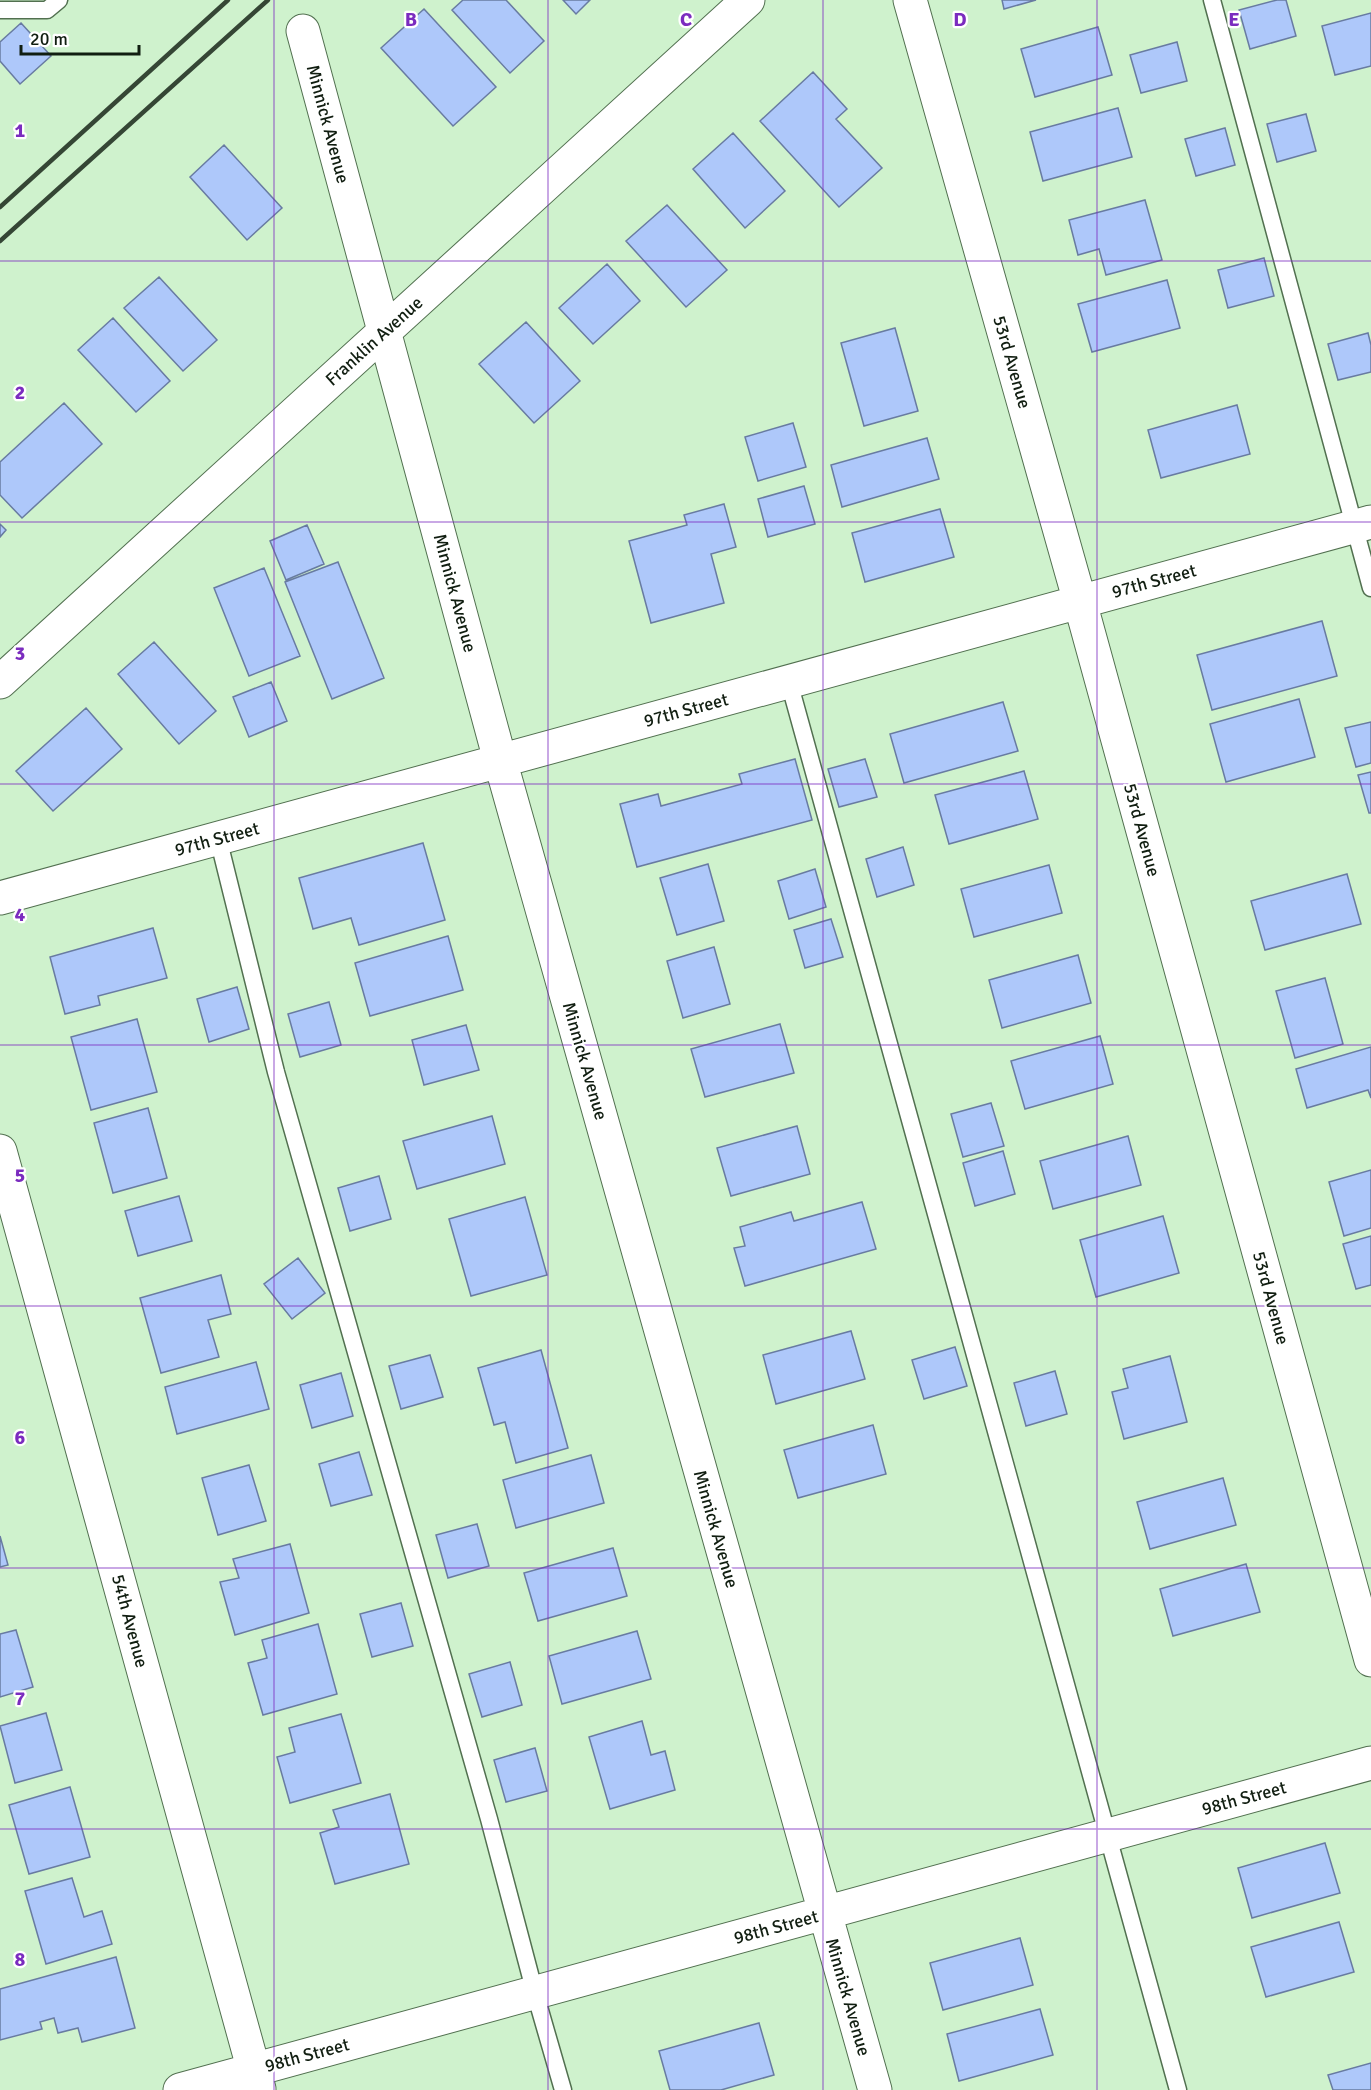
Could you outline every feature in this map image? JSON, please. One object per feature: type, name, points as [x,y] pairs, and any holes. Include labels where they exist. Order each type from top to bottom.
[{"type":"street","name":"Franklin Avenue","points":[[0,682],[748,0]]},
{"type":"street","name":"53rd Avenue","points":[[910,0],[1080,602],[1371,1660]]},
{"type":"street","name":"Minnick Avenue","points":[[303,31],[500,760],[874,2090]]},
{"type":"street","name":"97th Street","points":[[0,898],[1362,524]]},
{"type":"street","name":"54th Avenue","points":[[0,1151],[256,2080]]},
{"type":"street","name":"98th Street","points":[[180,2090],[256,2080],[535,1993],[1371,1763]]},
{"type":"lane","points":[[0,10],[47,10],[59,0]]},
{"type":"lane","points":[[1212,0],[1362,524],[1371,588]]},
{"type":"lane","points":[[789,682],[1178,2090]]},
{"type":"lane","points":[[218,838],[276,1072],[489,1819],[563,2090]]},
{"type":"building","points":[[463,0],[506,0],[544,41],[510,73],[452,10]]},
{"type":"building","points":[[563,0],[590,0],[576,14]]},
{"type":"building","points":[[1002,0],[1036,0],[1004,9]]},
{"type":"building","points":[[1277,0],[1286,0],[1296,36],[1250,49],[1239,10]]},
{"type":"building","points":[[424,9],[496,87],[453,126],[381,48]]},
{"type":"building","points":[[1371,13],[1371,66],[1335,75],[1322,26]]},
{"type":"building","points":[[21,23],[51,56],[20,84],[0,61],[0,42]]},
{"type":"building","points":[[1098,27],[1112,75],[1035,97],[1021,49]]},
{"type":"building","points":[[1177,42],[1187,81],[1141,93],[1130,55]]},
{"type":"building","points":[[813,72],[847,109],[836,119],[882,168],[839,207],[760,121]]},
{"type":"building","points":[[1118,108],[1132,157],[1043,181],[1030,132]]},
{"type":"building","points":[[1306,114],[1316,151],[1277,162],[1267,124]]},
{"type":"building","points":[[1225,128],[1235,165],[1196,176],[1185,139]]},
{"type":"building","points":[[733,133],[785,191],[745,228],[693,169]]},
{"type":"building","points":[[224,145],[282,208],[247,240],[190,177]]},
{"type":"building","points":[[1145,200],[1162,260],[1106,275],[1099,249],[1078,255],[1069,220]]},
{"type":"building","points":[[667,205],[727,270],[686,307],[626,241]]},
{"type":"building","points":[[1264,258],[1274,296],[1228,308],[1218,270]]},
{"type":"building","points":[[607,264],[640,301],[593,344],[559,308]]},
{"type":"building","points":[[159,277],[217,340],[183,371],[124,308]]},
{"type":"building","points":[[1167,280],[1180,328],[1092,352],[1078,304]]},
{"type":"building","points":[[113,318],[170,381],[136,412],[78,350]]},
{"type":"building","points":[[526,322],[580,381],[534,423],[479,364]]},
{"type":"building","points":[[895,328],[918,411],[864,426],[841,343]]},
{"type":"building","points":[[1368,333],[1371,345],[1371,372],[1338,380],[1328,344]]},
{"type":"building","points":[[64,403],[102,444],[22,518],[0,495],[0,462]]},
{"type":"building","points":[[1237,405],[1250,454],[1161,478],[1148,430]]},
{"type":"building","points":[[793,423],[806,467],[758,481],[745,437]]},
{"type":"building","points":[[927,438],[939,479],[842,507],[831,465]]},
{"type":"building","points":[[804,486],[815,524],[768,537],[758,499]]},
{"type":"building","points":[[724,504],[736,547],[711,554],[724,603],[651,623],[629,541],[687,525],[684,515]]},
{"type":"building","points":[[940,509],[954,557],[865,582],[852,533]]},
{"type":"building","points":[[0,524],[6,530],[0,537]]},
{"type":"building","points":[[307,525],[324,564],[286,580],[270,541]]},
{"type":"building","points":[[338,562],[384,678],[332,699],[285,582]]},
{"type":"building","points":[[264,568],[300,656],[249,676],[214,588]]},
{"type":"building","points":[[1322,621],[1337,676],[1212,710],[1197,655]]},
{"type":"building","points":[[154,642],[216,711],[179,744],[118,674]]},
{"type":"building","points":[[271,682],[287,721],[249,737],[233,697]]},
{"type":"building","points":[[1299,699],[1315,757],[1226,782],[1210,724]]},
{"type":"building","points":[[1003,702],[1018,751],[904,783],[890,734]]},
{"type":"building","points":[[86,708],[122,749],[53,811],[16,771]]},
{"type":"building","points":[[1371,722],[1371,763],[1356,767],[1345,728]]},
{"type":"building","points":[[795,759],[812,820],[637,867],[620,804],[658,794],[661,806],[742,784],[739,774]]},
{"type":"building","points":[[865,759],[877,797],[839,807],[828,769]]},
{"type":"building","points":[[1024,771],[1038,819],[949,844],[935,795]]},
{"type":"building","points":[[1371,772],[1371,813],[1369,813],[1358,775]]},
{"type":"building","points":[[423,843],[445,920],[359,945],[351,918],[313,929],[299,878]]},
{"type":"building","points":[[903,847],[914,885],[877,897],[866,859]]},
{"type":"building","points":[[708,864],[724,921],[677,935],[660,878]]},
{"type":"building","points":[[1049,865],[1062,913],[974,937],[961,889]]},
{"type":"building","points":[[815,869],[826,907],[789,919],[778,881]]},
{"type":"building","points":[[1347,874],[1361,924],[1265,950],[1251,901]]},
{"type":"building","points":[[831,919],[843,957],[805,968],[794,930]]},
{"type":"building","points":[[153,928],[167,978],[98,996],[100,1005],[65,1014],[50,957]]},
{"type":"building","points":[[448,936],[463,990],[370,1016],[355,963]]},
{"type":"building","points":[[714,947],[730,1004],[683,1018],[667,961]]},
{"type":"building","points":[[1078,955],[1091,1003],[1002,1028],[989,980]]},
{"type":"building","points":[[1325,978],[1343,1044],[1295,1058],[1276,991]]},
{"type":"building","points":[[237,987],[249,1029],[209,1042],[197,999]]},
{"type":"building","points":[[329,1002],[341,1045],[300,1057],[288,1014]]},
{"type":"building","points":[[137,1019],[157,1092],[91,1110],[71,1037]]},
{"type":"building","points":[[780,1024],[794,1073],[705,1097],[691,1049]]},
{"type":"building","points":[[466,1025],[479,1070],[424,1085],[412,1040]]},
{"type":"building","points":[[1100,1036],[1113,1084],[1025,1109],[1011,1061]]},
{"type":"building","points":[[1371,1047],[1371,1098],[1368,1090],[1307,1108],[1296,1069]]},
{"type":"building","points":[[991,1103],[1004,1146],[963,1157],[951,1114]]},
{"type":"building","points":[[148,1108],[167,1178],[113,1193],[94,1123]]},
{"type":"building","points":[[492,1116],[505,1164],[417,1189],[403,1141]]},
{"type":"building","points":[[797,1126],[810,1174],[731,1196],[717,1148]]},
{"type":"building","points":[[1128,1136],[1141,1185],[1053,1209],[1040,1161]]},
{"type":"building","points":[[1003,1151],[1015,1194],[975,1206],[963,1163]]},
{"type":"building","points":[[1371,1170],[1371,1228],[1344,1236],[1329,1182]]},
{"type":"building","points":[[379,1176],[391,1219],[350,1231],[338,1188]]},
{"type":"building","points":[[179,1196],[192,1241],[138,1256],[125,1211]]},
{"type":"building","points":[[525,1197],[547,1275],[471,1296],[449,1219]]},
{"type":"building","points":[[862,1202],[876,1249],[745,1286],[734,1248],[745,1246],[740,1227],[791,1212],[794,1221]]},
{"type":"building","points":[[1163,1216],[1179,1273],[1096,1297],[1080,1240]]},
{"type":"building","points":[[1371,1236],[1371,1285],[1356,1289],[1343,1244]]},
{"type":"building","points":[[298,1258],[325,1293],[292,1319],[264,1284]]},
{"type":"building","points":[[221,1275],[231,1314],[208,1320],[219,1357],[161,1373],[140,1298]]},
{"type":"building","points":[[851,1331],[865,1379],[776,1404],[763,1355]]},
{"type":"building","points":[[955,1347],[967,1386],[924,1399],[912,1360]]},
{"type":"building","points":[[541,1350],[568,1448],[516,1463],[505,1422],[494,1425],[478,1368]]},
{"type":"building","points":[[430,1355],[443,1397],[401,1409],[389,1366]]},
{"type":"building","points":[[1170,1356],[1187,1422],[1124,1439],[1112,1392],[1128,1388],[1123,1369]]},
{"type":"building","points":[[256,1362],[269,1409],[177,1434],[165,1387]]},
{"type":"building","points":[[1055,1371],[1067,1414],[1026,1426],[1014,1383]]},
{"type":"building","points":[[341,1373],[353,1416],[312,1428],[300,1385]]},
{"type":"building","points":[[873,1425],[886,1474],[798,1498],[784,1450]]},
{"type":"building","points":[[359,1452],[372,1495],[331,1506],[319,1464]]},
{"type":"building","points":[[591,1455],[604,1503],[516,1528],[503,1480]]},
{"type":"building","points":[[249,1465],[266,1521],[218,1535],[202,1478]]},
{"type":"building","points":[[1223,1478],[1236,1525],[1150,1549],[1137,1502]]},
{"type":"building","points":[[477,1524],[489,1566],[448,1578],[436,1535]]},
{"type":"building","points":[[0,1536],[8,1565],[0,1567]]},
{"type":"building","points":[[290,1544],[309,1613],[235,1635],[220,1582],[239,1578],[233,1559]]},
{"type":"building","points":[[613,1548],[627,1596],[538,1621],[524,1573]]},
{"type":"building","points":[[1246,1564],[1260,1612],[1173,1636],[1160,1589]]},
{"type":"building","points":[[401,1603],[413,1646],[372,1657],[360,1614]]},
{"type":"building","points":[[318,1624],[337,1694],[263,1715],[248,1663],[267,1658],[262,1640]]},
{"type":"building","points":[[16,1630],[33,1687],[0,1697],[0,1634]]},
{"type":"building","points":[[637,1631],[651,1679],[562,1704],[549,1656]]},
{"type":"building","points":[[510,1662],[522,1705],[482,1717],[469,1674]]},
{"type":"building","points":[[46,1713],[62,1770],[15,1783],[0,1726]]},
{"type":"building","points":[[341,1714],[361,1783],[290,1803],[277,1757],[295,1752],[289,1728]]},
{"type":"building","points":[[642,1721],[651,1755],[665,1751],[675,1790],[610,1809],[589,1737]]},
{"type":"building","points":[[535,1748],[547,1791],[506,1802],[494,1760]]},
{"type":"building","points":[[70,1787],[90,1857],[29,1874],[9,1805]]},
{"type":"building","points":[[390,1794],[409,1864],[335,1884],[320,1833],[339,1827],[333,1810]]},
{"type":"building","points":[[1325,1843],[1340,1893],[1252,1918],[1238,1868]]},
{"type":"building","points":[[72,1878],[84,1917],[102,1911],[112,1944],[46,1964],[25,1891]]},
{"type":"building","points":[[1339,1922],[1354,1972],[1266,1997],[1251,1947]]},
{"type":"building","points":[[1020,1938],[1033,1985],[943,2010],[930,1963]]},
{"type":"building","points":[[116,1957],[135,2028],[82,2042],[78,2028],[58,2033],[54,2018],[40,2022],[42,2029],[0,2040],[0,1989]]},
{"type":"building","points":[[1040,2009],[1053,2055],[959,2081],[947,2034]]},
{"type":"building","points":[[759,2023],[774,2075],[721,2090],[670,2090],[659,2051]]},
{"type":"building","points":[[1371,2063],[1371,2090],[1333,2090],[1328,2075]]},
{"type":"railway","points":[[0,207],[228,0]]},
{"type":"railway","points":[[0,241],[268,0]]}]
